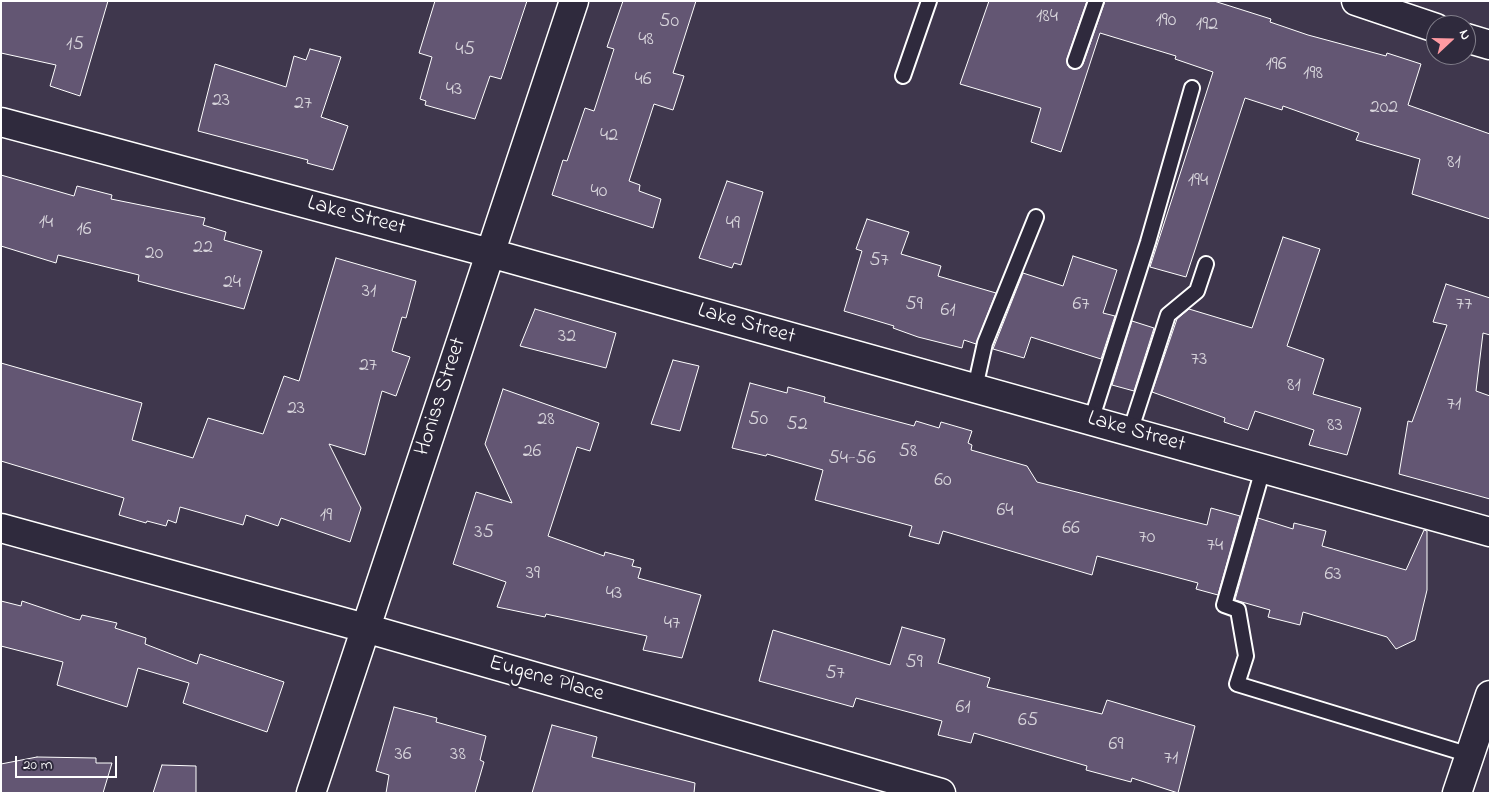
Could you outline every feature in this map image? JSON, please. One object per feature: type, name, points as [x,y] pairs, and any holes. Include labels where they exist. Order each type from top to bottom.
[{"type":"street","name":"Honiss Street","points":[[311,793],[574,1]]},
{"type":"street","points":[[1356,1],[1426,25]]},
{"type":"street","points":[[1476,41],[1490,45]]},
{"type":"street","name":"Lake Street","points":[[1,122],[490,253],[1490,532]]},
{"type":"street","name":"Eugene Place","points":[[1,528],[365,628],[941,793]]},
{"type":"street","points":[[1457,793],[1489,701]]},
{"type":"lane","points":[[903,76],[929,1]]},
{"type":"lane","points":[[1075,61],[1096,1]]},
{"type":"lane","points":[[1091,421],[1148,242],[1192,88]]},
{"type":"lane","points":[[975,388],[986,343],[1036,217]]},
{"type":"lane","points":[[1130,432],[1168,316],[1197,291],[1206,264]]},
{"type":"lane","points":[[1263,469],[1224,605],[1238,610],[1246,656],[1238,684],[1470,755]]},
{"type":"building","points":[[1,1],[108,1],[80,96],[50,86],[56,65],[1,53]]},
{"type":"building","points":[[435,1],[527,1],[501,79],[490,76],[475,119],[425,105],[426,101],[420,99],[432,57],[419,53]]},
{"type":"building","points":[[623,1],[696,1],[673,73],[684,76],[673,110],[654,104],[629,181],[640,185],[639,191],[661,199],[653,228],[552,195],[563,160],[567,161],[585,108],[594,111],[614,49],[607,47]]},
{"type":"building","points":[[989,1],[1087,1],[1067,59],[1068,66],[1073,69],[1080,68],[1083,64],[1105,1],[1214,1],[1271,19],[1270,22],[1308,35],[1386,56],[1387,53],[1421,64],[1408,105],[1490,134],[1490,219],[1412,194],[1420,159],[1356,140],[1359,133],[1283,106],[1282,110],[1245,98],[1186,277],[1150,267],[1213,72],[1175,59],[1176,56],[1100,33],[1061,152],[1031,142],[1041,108],[960,84]]},
{"type":"building","points":[[310,49],[341,57],[321,117],[348,126],[333,170],[307,163],[308,160],[198,131],[215,64],[286,87],[294,56],[306,60]]},
{"type":"building","points":[[1,175],[74,196],[77,186],[112,195],[111,199],[205,218],[203,225],[226,232],[224,240],[262,251],[244,309],[138,281],[139,275],[58,255],[56,263],[1,246]]},
{"type":"building","points":[[727,181],[763,192],[741,265],[734,263],[732,268],[699,258]]},
{"type":"building","points":[[867,219],[909,232],[901,254],[941,266],[938,276],[996,293],[976,344],[964,340],[962,348],[918,337],[893,328],[894,326],[844,311],[862,251],[856,249]]},
{"type":"building","points":[[1283,237],[1320,249],[1287,346],[1324,359],[1313,394],[1361,408],[1347,455],[1309,445],[1314,430],[1255,411],[1248,430],[1224,422],[1225,418],[1152,392],[1177,319],[1189,309],[1252,328]]},
{"type":"building","points":[[1073,256],[1117,270],[1103,313],[1115,316],[1101,359],[1031,337],[1024,358],[993,349],[1023,273],[1063,286]]},
{"type":"building","points":[[336,258],[416,281],[406,318],[402,317],[392,351],[410,357],[396,396],[382,391],[365,455],[329,444],[361,508],[350,542],[281,518],[278,526],[246,515],[243,525],[180,507],[176,523],[168,520],[166,526],[147,521],[146,523],[119,515],[124,498],[1,461],[1,363],[142,403],[132,440],[193,458],[208,418],[263,434],[284,376],[299,381]]},
{"type":"building","points":[[1446,284],[1490,298],[1490,335],[1483,333],[1476,391],[1490,396],[1490,499],[1399,474],[1408,421],[1412,422],[1447,325],[1433,322]]},
{"type":"building","points":[[535,309],[616,333],[606,368],[520,346]]},
{"type":"building","points":[[1132,321],[1154,328],[1134,391],[1112,385]]},
{"type":"building","points":[[673,360],[699,366],[680,431],[651,424]]},
{"type":"building","points":[[750,383],[787,393],[788,387],[825,397],[824,402],[914,426],[916,421],[939,428],[941,422],[972,431],[968,443],[972,445],[971,450],[1027,466],[1037,482],[1207,525],[1211,508],[1240,516],[1218,595],[1196,589],[1198,583],[1097,556],[1092,575],[943,531],[939,544],[909,536],[912,526],[815,500],[823,470],[767,454],[766,456],[732,448]]},
{"type":"building","points":[[503,389],[599,423],[590,451],[577,447],[548,536],[604,556],[605,552],[634,560],[632,566],[641,568],[638,578],[701,595],[682,658],[643,650],[647,636],[546,614],[545,617],[497,607],[506,582],[453,564],[476,492],[512,503],[485,444]]},
{"type":"building","points":[[1258,518],[1293,529],[1294,523],[1326,531],[1322,546],[1406,570],[1424,530],[1427,531],[1427,590],[1415,640],[1396,649],[1387,637],[1303,612],[1300,625],[1268,617],[1270,610],[1235,600]]},
{"type":"building","points":[[1,601],[21,606],[22,601],[80,620],[82,615],[117,623],[115,628],[146,638],[145,644],[197,664],[200,654],[284,682],[267,732],[183,703],[189,683],[138,668],[127,707],[57,685],[63,662],[1,646]]},
{"type":"building","points":[[902,627],[945,639],[938,663],[990,678],[987,687],[1102,714],[1107,700],[1195,726],[1178,793],[1132,778],[1131,782],[1086,770],[1087,766],[974,733],[971,743],[938,735],[942,721],[856,698],[853,707],[759,681],[773,630],[890,665]]},
{"type":"building","points":[[394,707],[437,718],[436,722],[486,736],[480,760],[484,762],[475,793],[386,793],[389,775],[376,771]]},
{"type":"building","points":[[552,725],[597,737],[592,757],[695,783],[694,793],[532,793]]},
{"type":"building","points":[[37,757],[96,758],[96,763],[112,763],[103,793],[1,793],[1,764]]},
{"type":"building","points":[[162,765],[196,766],[196,793],[153,793]]}]
